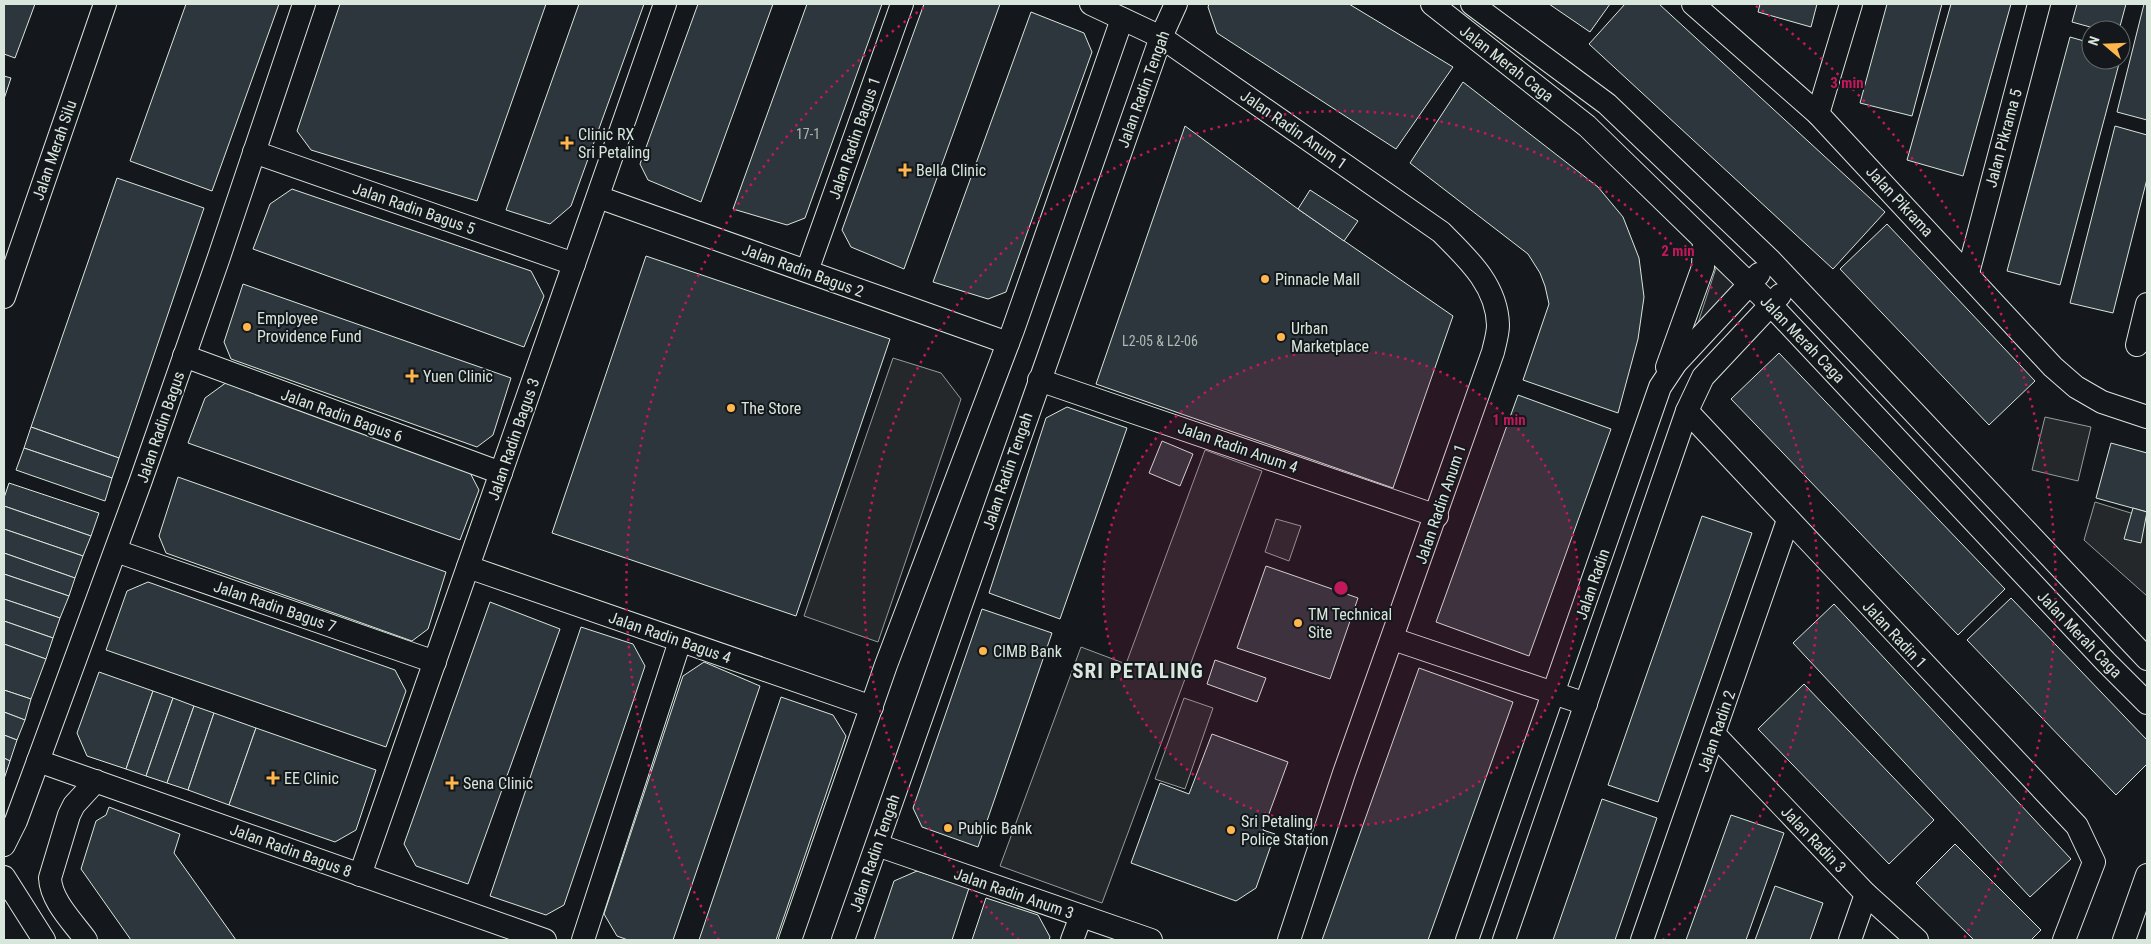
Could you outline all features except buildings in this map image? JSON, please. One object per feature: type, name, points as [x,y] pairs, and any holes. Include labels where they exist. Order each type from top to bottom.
[{"type":"street","name":"Jalan Merah Silu","points":[[4,297],[105,4]]},
{"type":"street","name":"Jalan Radin Bagus","points":[[4,845],[16,821],[116,551],[304,4]]},
{"type":"street","name":"Jalan Radin Bagus 3","points":[[360,875],[665,4]]},
{"type":"street","name":"Jalan Radin Bagus 1","points":[[807,272],[902,4]]},
{"type":"street","points":[[1091,4],[1161,37]]},
{"type":"street","points":[[1177,4],[1176,31],[1186,54]]},
{"type":"street","name":"Jalan Radin Tengah","points":[[843,940],[1161,37],[1177,4]]},
{"type":"street","name":"Jalan Merah Caga","points":[[1432,4],[1587,126],[1771,304],[2106,662],[2147,703]]},
{"type":"street","name":"Jalan Merah Caga","points":[[1472,4],[1607,104],[1771,261],[2147,659]]},
{"type":"street","name":"Jalan Pikrama","points":[[1693,4],[1818,114],[1968,273],[2053,367],[2076,387],[2102,402],[2147,417]]},
{"type":"street","points":[[1818,114],[1851,4]]},
{"type":"street","name":"Jalan Pikrama 5","points":[[1968,273],[2039,4]]},
{"type":"street","points":[[790,940],[886,665],[1008,344],[1122,19]]},
{"type":"street","name":"Jalan Radin Anum 1","points":[[1161,37],[1441,232],[1471,261],[1486,282],[1494,302],[1498,325],[1493,352],[1437,516],[1344,773],[1289,940]]},
{"type":"street","name":"Jalan Radin Bagus 5","points":[[254,152],[574,264]]},
{"type":"street","name":"Jalan Radin Bagus 2","points":[[598,197],[1008,344]]},
{"type":"street","points":[[1660,387],[1703,267],[1704,241]]},
{"type":"street","name":"Jalan Radin","points":[[1467,940],[1660,387],[1676,363],[1771,261]]},
{"type":"street","name":"Jalan Radin","points":[[1504,940],[1687,412],[1703,377],[1791,283]]},
{"type":"street","points":[[2137,345],[2147,304]]},
{"type":"street","name":"Jalan Radin Bagus 6","points":[[184,356],[501,473]]},
{"type":"street","name":"Jalan Radin Anum 4","points":[[1040,380],[1437,516]]},
{"type":"street","name":"Jalan Radin 1","points":[[1687,412],[2077,826],[2094,862],[2064,940]]},
{"type":"street","name":"Jalan Radin 2","points":[[1642,940],[1715,735],[1788,520]]},
{"type":"street","name":"Jalan Radin Bagus 7","points":[[116,551],[435,662]]},
{"type":"street","name":"Jalan Radin Bagus 4","points":[[468,568],[872,707]]},
{"type":"street","points":[[1393,640],[1586,704]]},
{"type":"street","points":[[583,940],[680,641]]},
{"type":"street","name":"Jalan Radin 3","points":[[1715,735],[1866,894],[1916,940]]},
{"type":"street","name":"Jalan Radin Bagus 8","points":[[38,761],[545,940]]},
{"type":"street","points":[[86,940],[55,897],[50,878],[74,805],[96,781]]},
{"type":"street","name":"Jalan Radin Anum 3","points":[[877,845],[1151,940]]},
{"type":"street","points":[[2124,940],[2147,874]]},
{"type":"street","points":[[4,878],[44,940]]},
{"type":"street","points":[[1850,940],[1866,894]]},
{"type":"street","points":[[1072,940],[1081,916]]},
{"type":"shaded area","points":[[1718,262],[1744,285],[1693,338]]},
{"type":"shaded area","points":[[893,358],[941,373],[961,399],[878,642],[804,616]]},
{"type":"shaded area","points":[[2045,417],[2091,427],[2078,481],[2032,470]]},
{"type":"shaded area","points":[[1205,450],[1262,471],[1102,903],[1000,866],[1081,647],[1126,664]]},
{"type":"shaded area","points":[[2095,502],[2147,518],[2147,596],[2084,540]]},
{"type":"shaded area","points":[[1276,519],[1301,526],[1289,561],[1265,552]]},
{"type":"shaded area","points":[[1184,698],[1213,708],[1185,789],[1155,779]]},
{"type":"place","name":"Clinic RX Sri Petaling","points":[[567,143]]},
{"type":"place","name":"Bella Clinic","points":[[905,170]]},
{"type":"place","name":"Pinnacle Mall","points":[[1265,279]]},
{"type":"place","name":"Employee Providence Fund","points":[[247,327]]},
{"type":"place","name":"Urban Marketplace","points":[[1281,337]]},
{"type":"place","name":"Yuen Clinic","points":[[412,376]]},
{"type":"place","name":"The Store","points":[[731,408]]},
{"type":"place","name":"TM Technical Site","points":[[1298,623]]},
{"type":"place","name":"CIMB Bank","points":[[983,651]]},
{"type":"place","name":"EE Clinic","points":[[273,778]]},
{"type":"place","name":"Sena Clinic","points":[[452,783]]},
{"type":"place","name":"Public Bank","points":[[948,828]]},
{"type":"place","name":"Sri Petaling Police Station","points":[[1231,830]]},
{"type":"district","name":"SRI PETALING","points":[[1138,671]]}]
